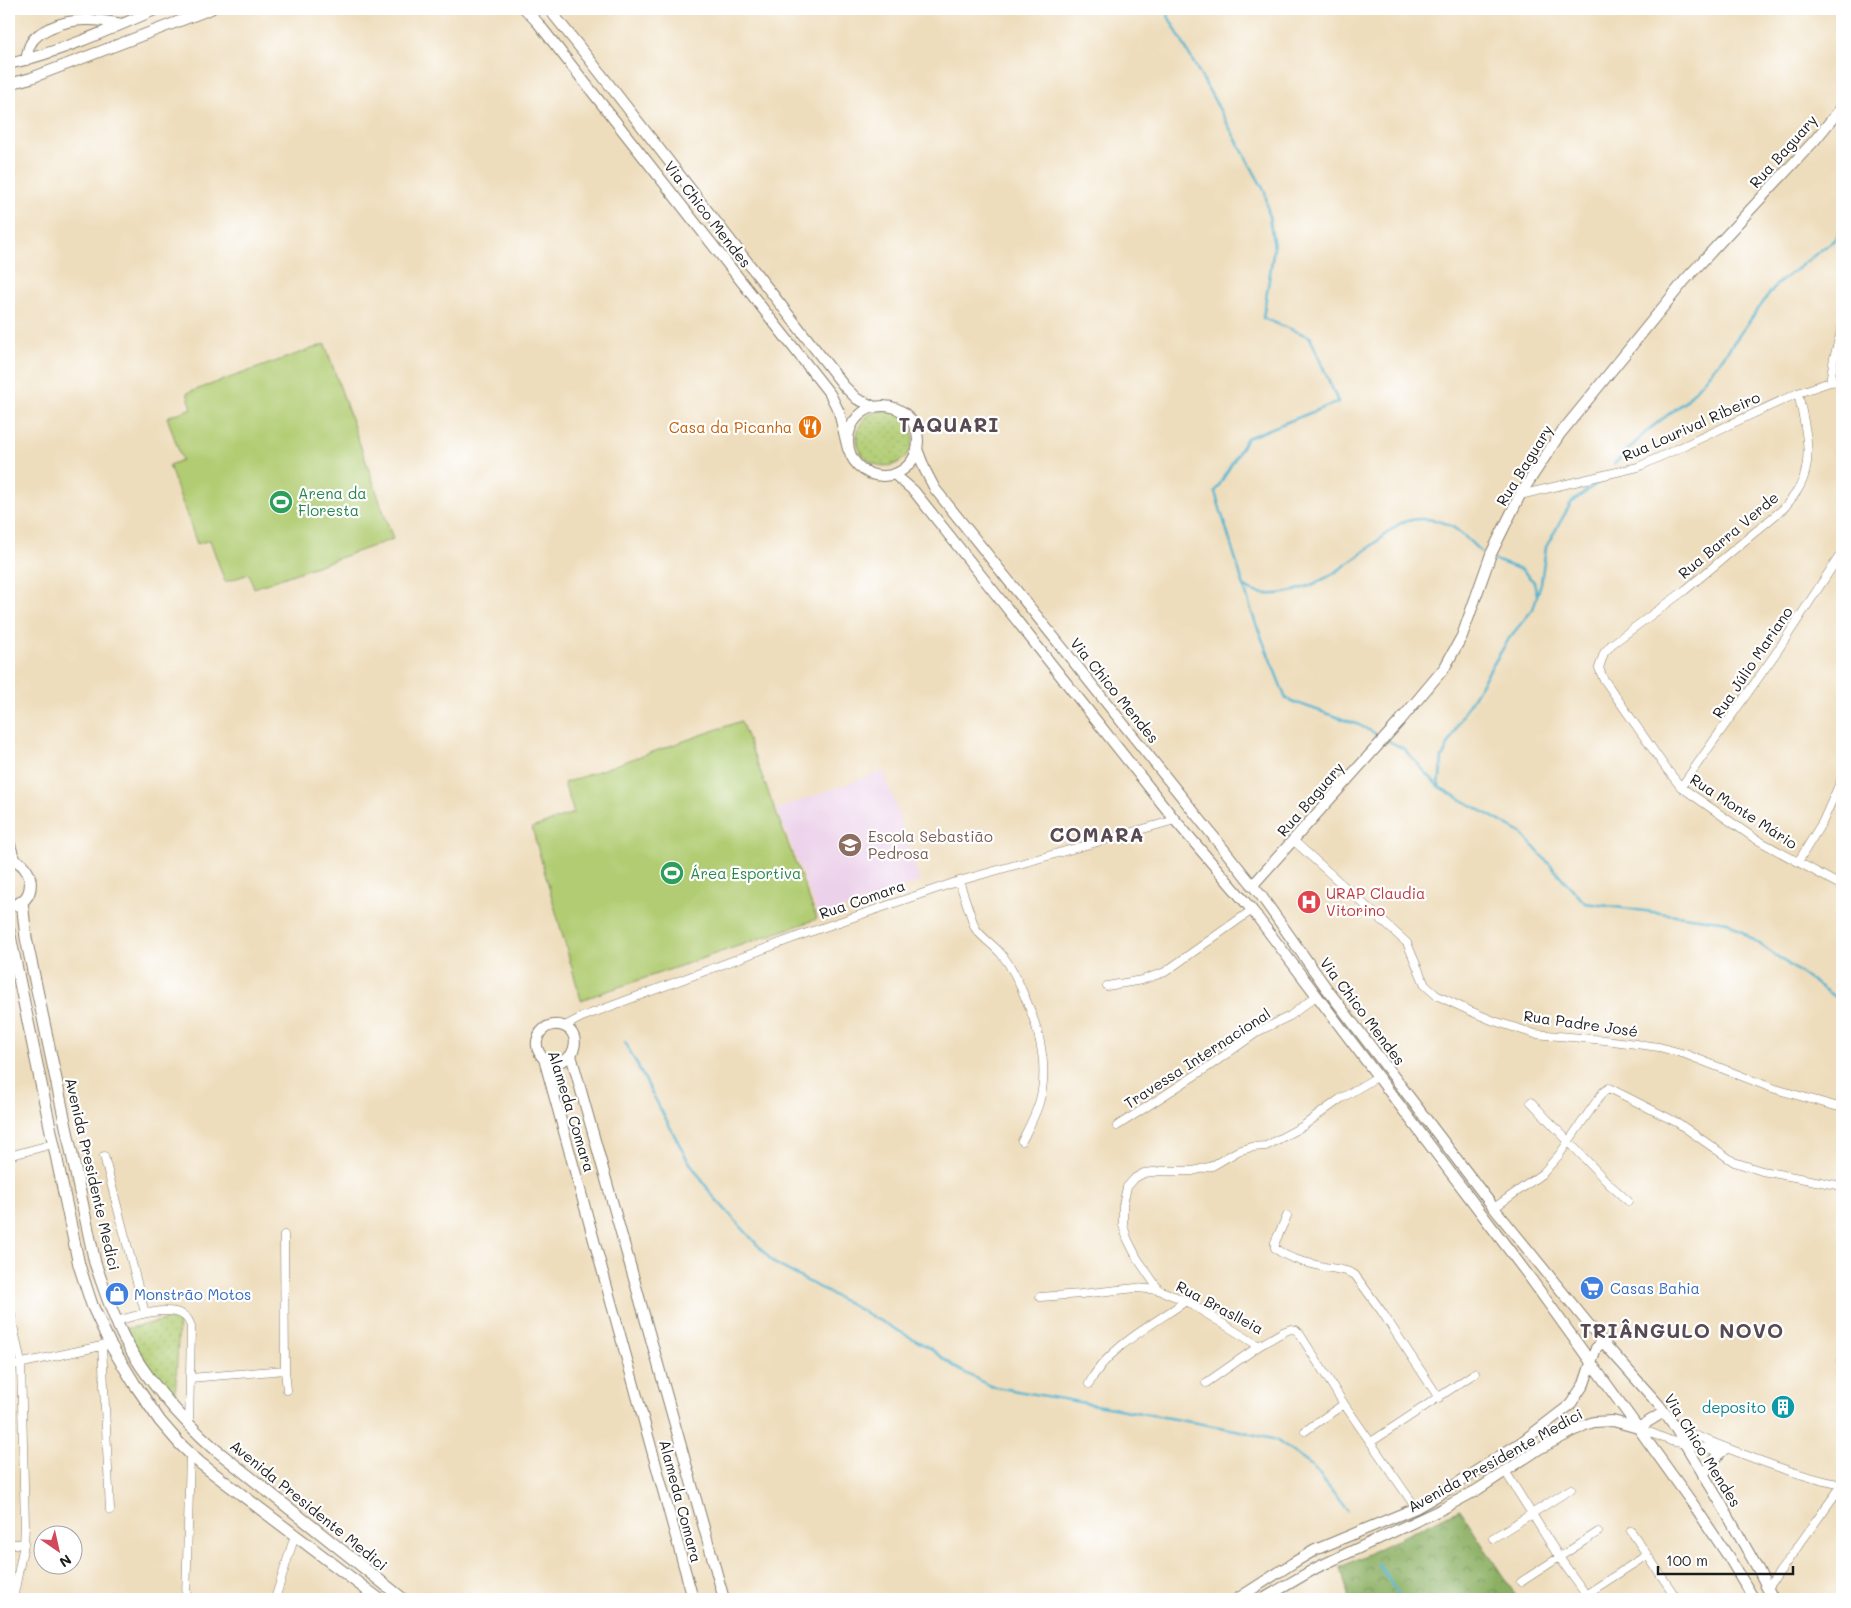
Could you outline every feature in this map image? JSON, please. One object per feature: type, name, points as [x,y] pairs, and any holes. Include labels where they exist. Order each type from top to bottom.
[{"type":"main road","points":[[9,64],[26,60],[157,9]]},
{"type":"main road","points":[[9,84],[31,78],[211,9]]},
{"type":"main road","name":"Via Chico Mendes","points":[[525,9],[830,394],[839,412],[848,448]]},
{"type":"main road","name":"Via Chico Mendes","points":[[549,9],[844,386],[857,399],[875,407]]},
{"type":"main road","points":[[26,60],[30,44],[38,34],[56,26],[74,20],[87,19],[122,24]]},
{"type":"main road","name":"Rua Baguary","points":[[1252,886],[1399,722],[1445,666],[1462,636],[1491,554],[1520,495],[1560,434],[1685,280],[1809,146],[1842,107]]},
{"type":"main road","points":[[889,406],[902,412],[912,421],[917,434],[917,448],[912,460],[903,469],[885,476],[866,472],[858,467],[848,448],[848,437],[852,425],[859,416],[875,407],[889,406]]},
{"type":"main road","name":"Via Chico Mendes","points":[[917,448],[924,470],[935,489],[1252,886],[1333,997],[1494,1208],[1676,1428],[1720,1502],[1773,1599]]},
{"type":"main road","name":"Via Chico Mendes","points":[[894,474],[914,491],[1175,820],[1252,910],[1531,1279],[1717,1539],[1754,1599]]},
{"type":"main road","points":[[9,843],[12,859],[26,868],[31,882],[30,889],[22,901],[9,906]]},
{"type":"main road","name":"Avenida Presidente Medici","points":[[22,901],[26,938],[95,1263],[116,1321],[125,1339],[146,1372],[189,1426],[216,1450],[403,1599]]},
{"type":"main road","name":"Avenida Presidente Medici","points":[[9,931],[79,1265],[106,1345],[160,1421],[190,1454],[379,1599]]},
{"type":"main road","name":"Alameda Comara","points":[[693,1599],[544,1059],[538,1050],[537,1044],[540,1033],[550,1026],[565,1026],[570,1029],[575,1039],[571,1055],[724,1599]]},
{"type":"main road","points":[[544,1059],[555,1063],[561,1062],[571,1055]]},
{"type":"main road","name":"Avenida Presidente Medici","points":[[1237,1599],[1292,1562],[1315,1550],[1416,1508],[1500,1456],[1559,1415],[1570,1405],[1584,1384],[1596,1348],[1603,1342]]},
{"type":"main road","points":[[1638,1428],[1664,1412]]},
{"type":"main road","name":"Avenida Presidente Medici","points":[[1263,1599],[1316,1568],[1442,1509],[1477,1490],[1539,1449],[1572,1432],[1594,1422],[1613,1421],[1638,1428]]},
{"type":"main road","points":[[1703,1475],[1721,1452]]},
{"type":"main road","points":[[1362,1530],[1369,1544]]},
{"type":"street","points":[[1830,382],[1842,328]]},
{"type":"street","name":"Rua Lourival Ribeiro","points":[[1520,495],[1638,467],[1798,393],[1830,382],[1842,381]]},
{"type":"street","name":"Rua Barra Verde","points":[[1617,641],[1684,591],[1784,508],[1793,498],[1805,474],[1807,451],[1806,434],[1798,393]]},
{"type":"street","name":"Rua Júlio Mariano","points":[[1681,787],[1776,653],[1842,552]]},
{"type":"street","name":"Rua Monte Mário","points":[[1617,641],[1604,653],[1600,664],[1600,672],[1665,767],[1681,787],[1754,838],[1842,886]]},
{"type":"street","points":[[1798,862],[1823,820],[1842,778]]},
{"type":"street","name":"Rua Comara","points":[[565,1026],[582,1016],[807,933],[959,881],[1175,820]]},
{"type":"street","name":"Rua Padre José","points":[[1294,841],[1407,943],[1425,985],[1436,995],[1494,1021],[1535,1034],[1605,1040],[1685,1054],[1772,1088],[1835,1106],[1842,1106]]},
{"type":"street","points":[[959,881],[975,928],[1003,956],[1015,975],[1031,1010],[1040,1036],[1043,1072],[1040,1102],[1022,1141]]},
{"type":"street","points":[[1108,986],[1142,980],[1165,972],[1252,910]]},
{"type":"street","name":"Travessa Internacional","points":[[1117,1126],[1208,1067],[1259,1031],[1290,1016],[1316,996]]},
{"type":"street","name":"Rua Braslleia","points":[[1377,1077],[1340,1099],[1302,1126],[1266,1146],[1238,1151],[1212,1166],[1194,1171],[1144,1173],[1135,1178],[1127,1187],[1123,1205],[1123,1225],[1136,1258],[1158,1290],[1186,1301],[1259,1346],[1283,1332],[1291,1329],[1296,1330],[1344,1404],[1416,1508]]},
{"type":"street","points":[[1494,1208],[1542,1173],[1569,1142],[1603,1092],[1610,1088],[1678,1124],[1734,1162],[1762,1171],[1842,1186]]},
{"type":"street","points":[[1531,1102],[1609,1184],[1628,1201]]},
{"type":"street","points":[[9,1156],[53,1144]]},
{"type":"street","points":[[104,1156],[145,1313]]},
{"type":"street","points":[[1287,1216],[1274,1242],[1275,1248],[1282,1254],[1324,1267],[1350,1272],[1355,1275],[1439,1398]]},
{"type":"street","points":[[284,1235],[285,1370],[287,1390]]},
{"type":"street","points":[[1040,1297],[1136,1288],[1158,1290]]},
{"type":"street","points":[[1089,1384],[1097,1370],[1122,1346],[1186,1301]]},
{"type":"street","points":[[9,1306],[21,1363],[24,1544],[13,1599]]},
{"type":"street","points":[[116,1321],[145,1313],[174,1311],[181,1312],[188,1319],[191,1327],[189,1426]]},
{"type":"street","points":[[9,1366],[106,1345],[110,1510]]},
{"type":"street","points":[[1206,1383],[1259,1346]]},
{"type":"street","points":[[1842,1360],[1840,1386],[1842,1440]]},
{"type":"street","points":[[190,1378],[285,1370]]},
{"type":"street","points":[[1371,1442],[1475,1373]]},
{"type":"street","points":[[1305,1431],[1344,1404]]},
{"type":"street","points":[[1638,1428],[1685,1445],[1736,1453]]},
{"type":"street","points":[[1676,1428],[1736,1453],[1816,1479],[1842,1485],[1768,1588]]},
{"type":"street","points":[[186,1599],[190,1454]]},
{"type":"street","points":[[1505,1471],[1585,1598],[1646,1555]]},
{"type":"street","points":[[1493,1538],[1571,1489]]},
{"type":"street","points":[[1631,1531],[1677,1599]]},
{"type":"street","points":[[1521,1582],[1598,1532]]},
{"type":"street","points":[[275,1599],[295,1535]]},
{"type":"street","points":[[9,1544],[24,1544]]},
{"type":"shaded area","name":"Escola Sebastião Pedrosa","points":[[884,771],[920,882],[819,917],[777,809]]},
{"type":"green space","name":"Arena da Floresta","points":[[325,344],[393,539],[254,588],[249,574],[225,582],[210,540],[197,544],[169,465],[182,460],[167,417],[192,408],[187,393]]},
{"type":"green space","points":[[885,410],[896,412],[905,418],[911,427],[913,438],[911,449],[905,458],[896,464],[885,466],[874,464],[865,458],[859,449],[857,438],[859,427],[865,418],[874,412]]},
{"type":"green space","name":"Área Esportiva","points":[[741,721],[817,919],[581,1000],[532,828],[574,813],[564,783]]},
{"type":"green space","points":[[174,1318],[179,1319],[175,1401],[163,1390],[125,1329]]},
{"type":"green space","points":[[1459,1509],[1518,1599],[1349,1599],[1341,1567]]},
{"type":"waterway","points":[[1172,9],[1168,16],[1265,192],[1274,247],[1263,318],[1310,337],[1338,402],[1247,438],[1215,492],[1253,616],[1286,699],[1359,725],[1382,737]]},
{"type":"waterway","points":[[1614,464],[1648,430],[1686,401],[1723,357],[1776,285],[1834,240],[1842,229]]},
{"type":"waterway","points":[[1439,786],[1442,758],[1463,714],[1510,637],[1533,609],[1541,583],[1546,547],[1571,503],[1604,478]]},
{"type":"waterway","points":[[1245,587],[1264,594],[1298,590],[1332,574],[1401,523],[1415,519],[1445,523],[1462,534],[1481,552]]},
{"type":"waterway","points":[[1495,560],[1522,570],[1534,582],[1537,595]]},
{"type":"waterway","points":[[1387,740],[1404,749],[1439,787],[1521,833],[1585,903],[1728,922],[1842,1002]]},
{"type":"waterway","points":[[625,1042],[686,1157],[712,1195],[774,1263],[928,1347],[958,1369],[990,1386],[1236,1430],[1276,1440],[1312,1466],[1347,1510]]},
{"type":"waterway","points":[[1378,1563],[1401,1599]]},
{"type":"place","name":"Casa da Picanha","points":[[810,427]]},
{"type":"place","name":"Arena da Floresta","points":[[281,502]]},
{"type":"place","name":"Escola Sebastião Pedrosa","points":[[850,845]]},
{"type":"place","name":"Área Esportiva","points":[[672,873]]},
{"type":"place","name":"URAP Claudia Vitorino","points":[[1309,902]]},
{"type":"place","name":"Casas Bahia","points":[[1592,1288]]},
{"type":"place","name":"Monstrão Motos","points":[[117,1294]]},
{"type":"place","name":"deposito","points":[[1783,1407]]},
{"type":"district","name":"TAQUARI","points":[[949,424]]},
{"type":"district","name":"COMARA","points":[[1097,834]]},
{"type":"district","name":"TRIÂNGULO NOVO","points":[[1682,1330]]}]
